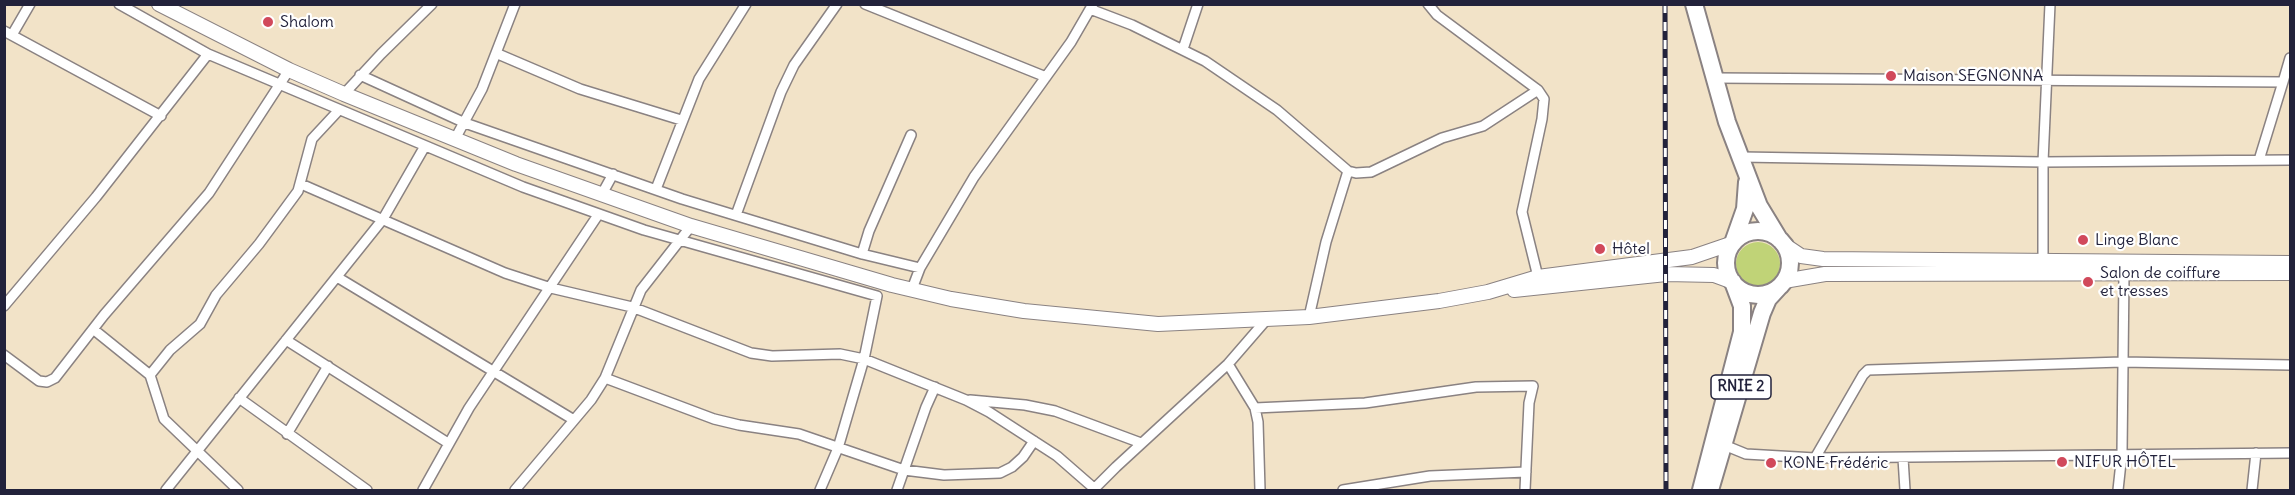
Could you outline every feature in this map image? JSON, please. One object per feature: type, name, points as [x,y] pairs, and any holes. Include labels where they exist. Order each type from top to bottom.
[{"type":"highway","points":[[1694,4],[1747,176],[1765,218],[1783,243],[1790,264],[1781,284],[1766,294],[1752,294],[1739,288],[1732,282],[1726,262],[1745,209],[1747,176]]},
{"type":"highway","points":[[1733,243],[1753,231],[1770,233],[1783,243]]},
{"type":"highway","name":"RNIE 2","points":[[1701,490],[1742,332],[1742,306],[1732,282]]},
{"type":"highway","name":"RNIE 2","points":[[1710,490],[1762,313],[1768,299],[1781,284]]},
{"type":"main road","points":[[164,6],[289,70],[344,94],[455,139],[691,226],[912,289],[1024,311],[1121,322],[1178,324],[1309,317],[1438,301],[1488,292],[1666,274],[1714,275],[1732,282]]},
{"type":"main road","points":[[1488,292],[1538,277],[1692,257],[1733,243]]},
{"type":"main road","points":[[1783,243],[1801,256],[1823,259],[2043,259],[2290,263]]},
{"type":"main road","points":[[1781,284],[1825,274],[2290,273]]},
{"type":"street","points":[[30,4],[8,33],[161,116]]},
{"type":"street","points":[[119,4],[208,54],[523,187],[598,215],[877,296],[864,359],[838,448],[820,490]]},
{"type":"street","points":[[344,94],[360,75],[432,4]]},
{"type":"street","points":[[455,139],[498,54],[504,27],[515,4]]},
{"type":"street","points":[[656,189],[681,120],[699,79],[746,4]]},
{"type":"street","points":[[736,214],[785,83],[794,65],[837,4]]},
{"type":"street","points":[[865,4],[1046,77]]},
{"type":"street","points":[[1183,49],[1198,4]]},
{"type":"street","points":[[1428,4],[1437,15],[1538,90],[1544,99],[1522,212],[1538,277]]},
{"type":"street","points":[[2043,259],[2043,162],[2050,4]]},
{"type":"street","points":[[912,289],[920,268],[974,177],[1046,77],[1091,7],[1205,61],[1277,110],[1348,171],[1371,172],[1442,138],[1483,126],[1538,90]]},
{"type":"street","points":[[4,306],[161,116],[208,54]]},
{"type":"street","points":[[498,54],[580,89],[681,120]]},
{"type":"street","points":[[2259,160],[2290,58]]},
{"type":"street","points":[[4,355],[39,381],[47,382],[55,378],[93,329],[209,193],[289,70]]},
{"type":"street","points":[[360,75],[465,123],[656,189],[862,254],[920,268]]},
{"type":"street","points":[[1715,78],[2283,82]]},
{"type":"street","points":[[150,375],[170,350],[200,324],[216,295],[259,244],[301,184],[312,140],[339,110]]},
{"type":"street","points":[[862,254],[869,231],[910,135]]},
{"type":"street","points":[[166,490],[383,219],[425,146]]},
{"type":"street","points":[[1741,157],[2043,162],[2290,160]]},
{"type":"street","points":[[1309,317],[1326,242],[1348,171]]},
{"type":"street","points":[[602,194],[613,174]]},
{"type":"street","points":[[301,184],[466,257],[551,288],[632,307],[751,353],[772,356],[840,354],[864,359],[966,399],[1057,456],[1094,490],[1141,443],[1228,364],[1267,319]]},
{"type":"street","points":[[423,490],[448,443],[492,373],[598,215]]},
{"type":"street","points":[[515,490],[574,420],[604,378],[632,307],[653,271],[691,226]]},
{"type":"street","points":[[2118,490],[2122,453],[2124,274]]},
{"type":"street","points":[[337,277],[492,373],[574,420]]},
{"type":"street","points":[[93,329],[150,375],[164,419],[238,490]]},
{"type":"street","points":[[286,340],[448,443]]},
{"type":"street","points":[[1815,458],[1868,370],[2122,362],[2290,365]]},
{"type":"street","points":[[1228,364],[1255,408],[1258,422],[1260,490]]},
{"type":"street","points":[[287,434],[328,366]]},
{"type":"street","points":[[604,378],[714,418],[739,425],[799,434],[904,470],[944,475],[1000,473],[1012,467],[1023,457],[1034,441]]},
{"type":"street","points":[[1255,408],[1365,403],[1476,387],[1533,386],[1529,403],[1525,490]]},
{"type":"street","points":[[897,490],[935,387]]},
{"type":"street","points":[[239,398],[367,490]]},
{"type":"street","points":[[966,399],[1026,405],[1055,411],[1141,443]]},
{"type":"street","points":[[1724,445],[1746,454],[1815,458],[2290,453]]},
{"type":"street","points":[[2252,490],[2256,453]]},
{"type":"street","points":[[1903,458],[1905,490]]},
{"type":"street","points":[[1343,490],[1414,478],[1526,472]]},
{"type":"green space","points":[[1758,242],[1774,248],[1780,264],[1774,280],[1758,286],[1742,280],[1736,264],[1742,248]]},
{"type":"railway","points":[[1665,4],[1666,490]]},
{"type":"place","name":"Shalom","points":[[268,22]]},
{"type":"place","name":"Maison SEGNONNA","points":[[1891,76]]},
{"type":"place","name":"Linge Blanc","points":[[2083,240]]},
{"type":"place","name":"Hôtel","points":[[1600,249]]},
{"type":"place","name":"Salon de coiffure et tresses","points":[[2088,282]]},
{"type":"place","name":"NIFUR HÔTEL","points":[[2062,462]]},
{"type":"place","name":"KONE Frédéric","points":[[1771,463]]}]
